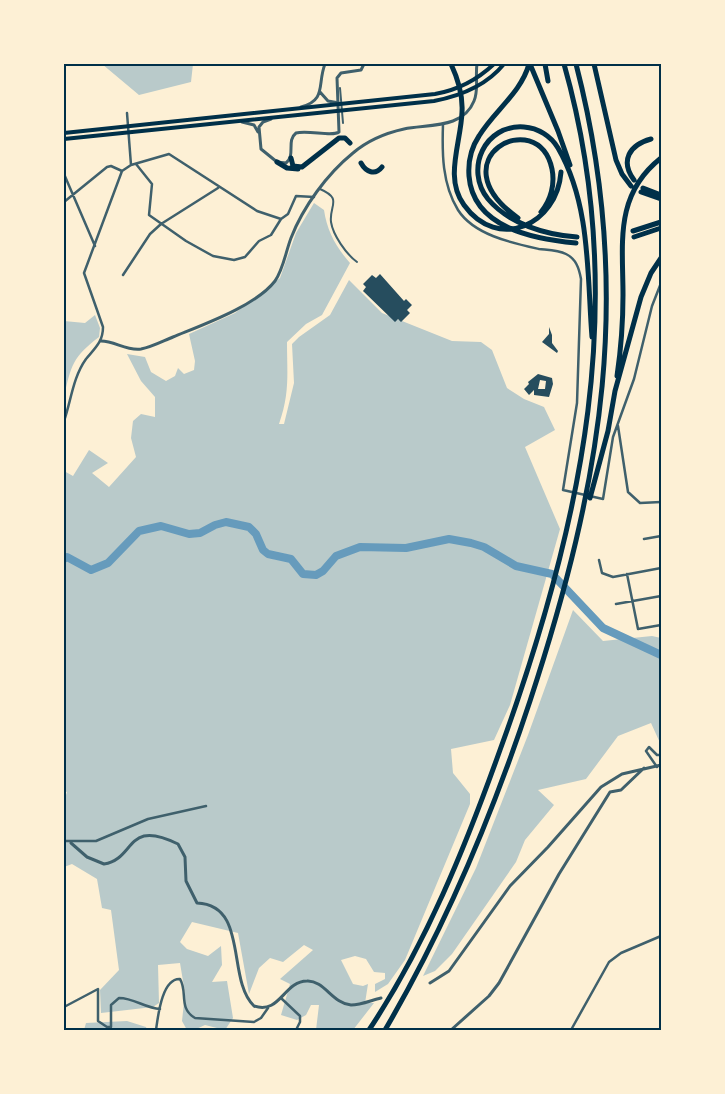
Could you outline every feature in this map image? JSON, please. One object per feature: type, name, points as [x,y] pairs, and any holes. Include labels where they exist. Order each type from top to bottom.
[{"type":"highway","points":[[451,64],[458,82],[462,106],[454,166],[456,189],[461,202],[471,213],[482,222],[494,227],[514,228],[537,217],[549,205],[558,193],[562,172]]},
{"type":"highway","points":[[529,64],[558,131],[575,187],[582,220],[588,268],[594,358]]},
{"type":"highway","points":[[529,64],[517,87],[476,142],[468,167],[471,187],[484,212],[503,225],[537,237],[576,243]]},
{"type":"highway","points":[[544,64],[548,81]]},
{"type":"highway","points":[[368,1030],[399,980],[440,903],[492,772],[533,655],[567,528],[590,408],[594,358],[596,276],[594,226],[580,131],[564,64]]},
{"type":"highway","points":[[576,64],[597,162],[607,259],[607,328],[604,380],[596,445],[584,514]]},
{"type":"highway","points":[[594,64],[616,160],[622,174],[632,183],[627,166],[628,152],[637,144],[651,139]]},
{"type":"highway","points":[[575,187],[557,146],[539,130],[527,127],[513,127],[501,131],[490,140],[482,151],[478,163],[478,176],[481,187],[498,208],[533,228],[577,237]]},
{"type":"highway","points":[[277,162],[290,169],[302,167],[339,138],[345,138],[350,143]]},
{"type":"highway","points":[[533,228],[506,208],[488,184],[487,162],[497,147],[506,141],[523,140],[534,144],[544,152],[553,176],[549,205]]},
{"type":"highway","points":[[291,158],[293,166],[302,167]]},
{"type":"highway","points":[[615,391],[622,327],[623,223],[627,207],[637,186],[661,158]]},
{"type":"highway","points":[[361,163],[367,171],[372,172],[378,171],[382,167]]},
{"type":"highway","points":[[642,190],[661,197]]},
{"type":"highway","points":[[661,222],[633,234],[661,228]]},
{"type":"highway","points":[[385,1030],[419,973],[471,859],[517,741],[544,660],[584,514],[602,458],[615,391],[641,297],[648,279],[661,258]]},
{"type":"main road","points":[[64,133],[446,92],[472,81],[494,64]]},
{"type":"main road","points":[[64,139],[448,98],[481,83],[504,64]]},
{"type":"street","points":[[293,108],[312,103],[318,97],[324,64]]},
{"type":"street","points":[[342,124],[336,83],[339,74],[359,71],[364,64]]},
{"type":"street","points":[[101,341],[110,341],[125,348],[141,349],[225,316],[264,292],[276,279],[295,228],[314,197],[340,164],[366,144],[402,130],[444,124],[456,120],[467,113],[475,100],[477,64]]},
{"type":"street","points":[[217,123],[248,123],[256,127],[259,133],[262,152],[277,162],[286,163],[291,158],[291,141],[294,134],[310,131],[335,134],[339,132],[342,124],[340,88]]},
{"type":"street","points":[[320,91],[325,99],[331,102],[362,102]]},
{"type":"street","points":[[127,113],[131,164]]},
{"type":"street","points":[[259,133],[261,124],[284,116]]},
{"type":"street","points":[[444,124],[445,174],[454,203],[467,220],[485,232],[507,240],[565,253],[579,269],[581,279],[579,378],[572,441],[563,490],[603,499],[612,444],[638,363],[652,306],[661,283]]},
{"type":"street","points":[[64,421],[77,376],[85,361],[101,341],[104,326],[84,273],[122,171],[131,164],[169,154],[218,188],[257,211],[281,219]]},
{"type":"street","points":[[136,164],[152,184],[149,215],[186,241],[213,256],[234,260],[245,257],[259,241],[271,235],[281,219],[288,214],[296,196],[314,197]]},
{"type":"street","points":[[64,202],[107,167],[111,166],[122,171]]},
{"type":"street","points":[[64,174],[95,246]]},
{"type":"street","points":[[123,275],[150,234],[161,224],[218,188]]},
{"type":"street","points":[[320,189],[332,196],[335,203],[331,224],[348,254],[357,262]]},
{"type":"street","points":[[618,424],[628,492],[640,502],[661,502]]},
{"type":"street","points":[[644,539],[661,536]]},
{"type":"street","points":[[599,560],[602,573],[606,576],[661,568]]},
{"type":"street","points":[[627,574],[638,630],[661,625]]},
{"type":"street","points":[[616,604],[661,596]]},
{"type":"street","points":[[657,766],[646,751],[649,747],[661,755]]},
{"type":"street","points":[[430,983],[449,971],[510,886],[548,847],[601,786],[622,774],[661,765]]},
{"type":"street","points":[[451,1030],[489,996],[499,983],[559,874],[610,792],[621,790],[644,768]]},
{"type":"street","points":[[64,841],[96,841],[148,819],[206,806]]},
{"type":"street","points":[[71,842],[87,857],[104,864],[116,860],[129,844],[142,836],[158,837],[178,844],[185,856],[188,888],[197,903],[206,904],[219,910],[229,924],[249,1001],[254,1006],[268,1008]]},
{"type":"street","points":[[571,1030],[609,962],[621,953],[661,936]]},
{"type":"street","points":[[156,1030],[166,990],[174,978],[180,978],[184,1004],[188,1014],[195,1018],[254,1022],[261,1018],[268,1008],[282,998],[293,986],[308,980],[315,982],[338,1001],[349,1005],[381,998]]},
{"type":"street","points":[[64,1007],[98,989],[98,1021],[107,1027],[111,1027],[111,1005],[119,998],[126,998],[147,1007],[160,1009]]},
{"type":"street","points":[[282,998],[300,1016],[300,1022],[296,1030]]},
{"type":"shaded area","points":[[102,64],[193,64],[191,82],[139,95]]},
{"type":"shaded area","points":[[314,203],[324,210],[327,225],[333,238],[340,251],[350,263],[322,315],[306,324],[287,342],[286,393],[279,424],[284,424],[294,383],[292,344],[330,315],[349,280],[382,313],[452,341],[481,342],[492,350],[507,388],[524,399],[544,407],[555,430],[525,447],[560,529],[510,705],[494,740],[451,749],[453,773],[470,794],[470,804],[405,960],[388,984],[375,992],[375,984],[385,979],[385,973],[374,972],[366,959],[355,956],[341,960],[353,984],[363,986],[368,984],[365,1003],[374,1003],[353,1030],[316,1030],[319,1005],[311,1005],[306,1015],[297,1020],[281,1015],[290,984],[280,979],[313,950],[304,945],[283,962],[270,958],[259,968],[249,994],[238,933],[192,922],[180,942],[187,949],[208,956],[221,946],[222,965],[212,982],[227,981],[233,1018],[225,1030],[205,1025],[194,1030],[187,1030],[182,1021],[185,993],[180,963],[158,965],[159,1003],[153,1007],[101,1013],[100,990],[119,970],[111,910],[102,908],[97,879],[72,864],[64,867],[64,801],[67,792],[64,791],[64,471],[73,476],[89,450],[108,463],[92,473],[109,487],[136,457],[131,438],[133,421],[141,414],[155,417],[155,397],[141,381],[127,354],[145,357],[151,372],[166,381],[175,376],[178,368],[184,374],[194,370],[195,361],[189,334],[235,313],[280,278],[296,233]]},
{"type":"shaded area","points":[[95,315],[100,328],[99,337],[74,362],[64,397],[64,321],[85,323]]},
{"type":"shaded area","points":[[573,610],[603,641],[652,636],[661,638],[661,745],[651,723],[618,736],[586,779],[538,790],[554,805],[525,840],[516,862],[452,954],[435,971],[423,976],[476,868],[528,735]]},
{"type":"shaded area","points":[[127,1021],[146,1027],[147,1030],[84,1030],[86,1023]]},
{"type":"building","points":[[380,274],[404,301],[406,299],[412,305],[407,310],[410,313],[401,322],[398,319],[395,322],[363,291],[366,287],[363,284],[372,275],[376,278]]},
{"type":"building","points":[[549,327],[552,343],[558,351],[557,353],[542,342],[549,334]]},
{"type":"building","points":[[538,374],[552,378],[553,384],[549,397],[534,395],[534,390],[529,395],[524,389],[529,384],[528,382]],"holes":[[[540,380],[546,381],[545,389],[538,389]]]},
{"type":"waterway","points":[[64,559],[67,557],[91,570],[108,563],[139,531],[161,526],[189,534],[200,533],[215,525],[226,522],[249,527],[256,534],[263,550],[268,554],[291,559],[303,574],[316,575],[323,571],[336,556],[360,547],[406,548],[449,539],[484,547],[516,566],[552,574],[603,628],[661,655]]}]
